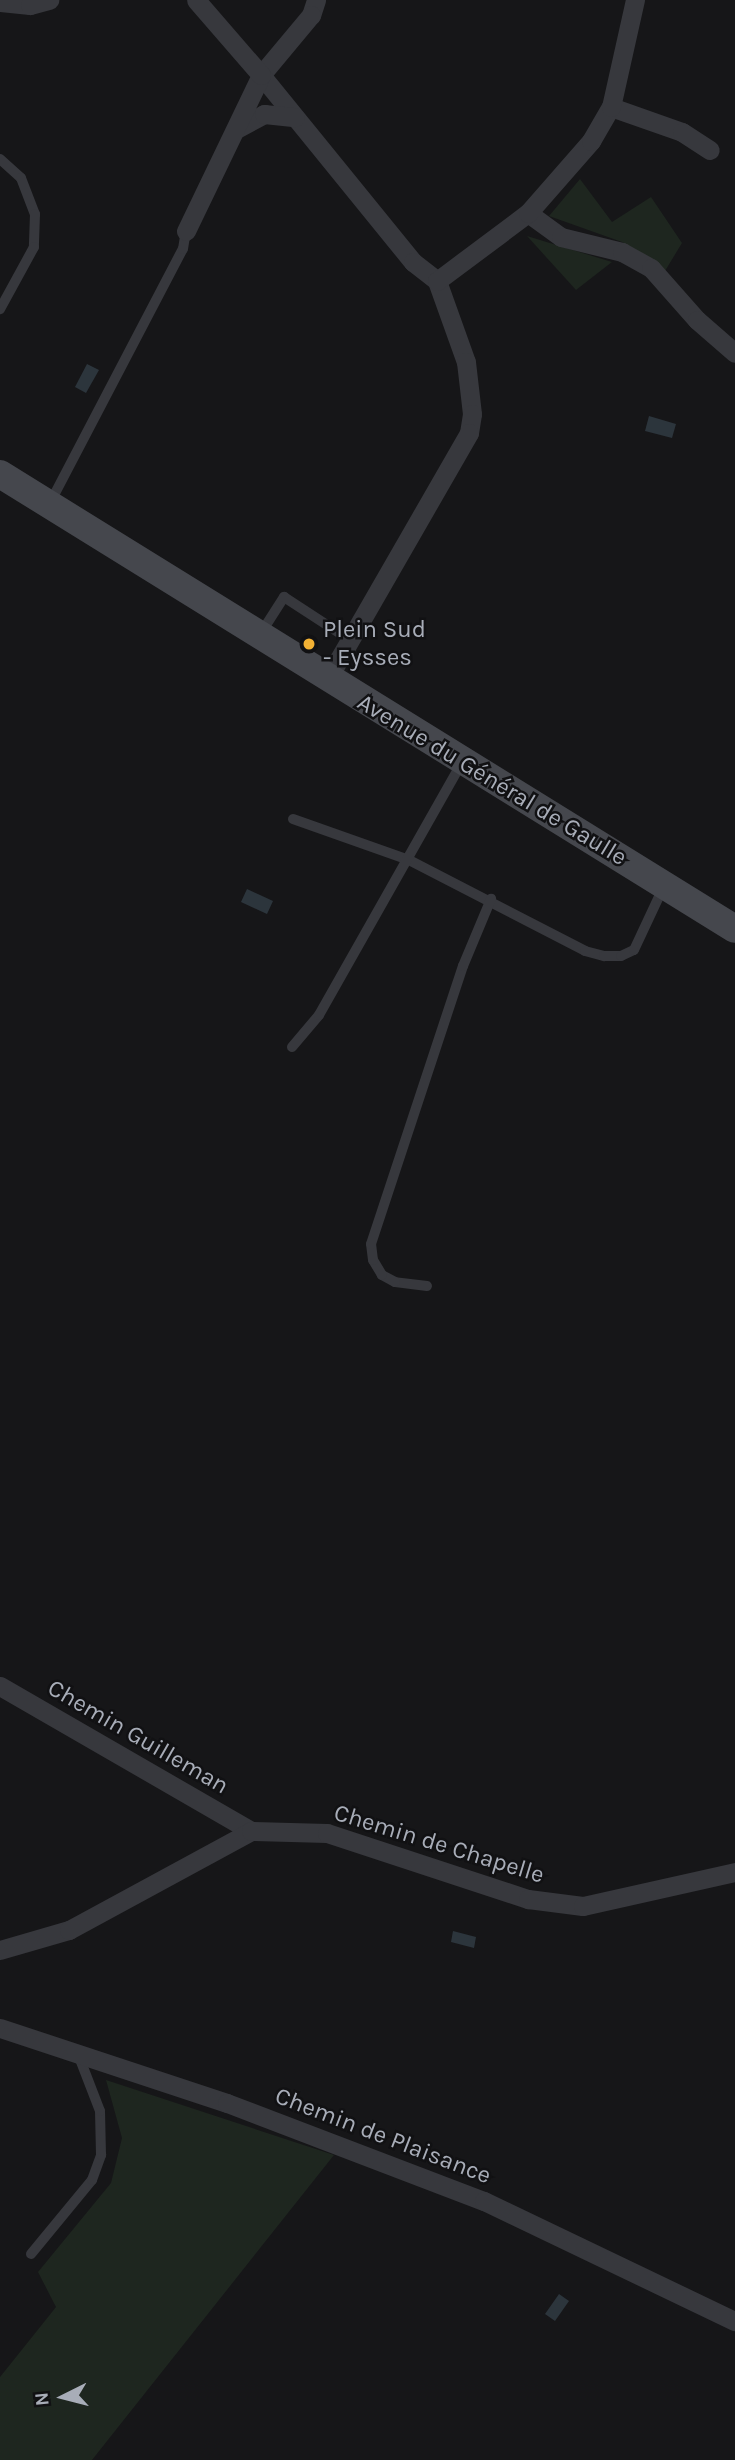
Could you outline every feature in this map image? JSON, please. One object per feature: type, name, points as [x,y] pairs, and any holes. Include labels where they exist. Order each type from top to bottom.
[{"type":"main road","name":"Avenue du Général de Gaulle","points":[[0,474],[327,680],[735,929]]},
{"type":"street","points":[[0,2],[30,5],[50,0]]},
{"type":"street","points":[[196,0],[261,75],[413,262],[438,281],[466,362],[472,414],[469,433],[327,680]]},
{"type":"street","points":[[186,231],[238,128],[261,75],[310,15],[316,0]]},
{"type":"street","points":[[438,281],[528,213],[572,167],[611,107],[635,0]]},
{"type":"street","points":[[611,107],[682,132],[710,150]]},
{"type":"street","points":[[238,128],[264,114],[295,117]]},
{"type":"street","points":[[528,213],[561,237],[622,252],[651,268],[697,320],[735,353]]},
{"type":"street","name":"Chemin Guilleman","points":[[0,1686],[251,1831]]},
{"type":"street","points":[[0,1950],[69,1930],[251,1831]]},
{"type":"street","name":"Chemin de Chapelle","points":[[251,1831],[327,1833],[528,1899],[583,1906],[735,1872]]},
{"type":"street","name":"Chemin de Plaisance","points":[[0,2028],[227,2103],[484,2201],[735,2321]]},
{"type":"lane","points":[[0,159],[21,178],[35,214],[34,247],[0,309]]},
{"type":"lane","points":[[49,505],[183,249],[186,231]]},
{"type":"lane","points":[[259,636],[284,597],[350,640]]},
{"type":"lane","points":[[292,1047],[319,1014],[409,860],[462,761]]},
{"type":"lane","points":[[293,819],[409,860],[491,899],[585,951],[621,957],[634,950],[665,886]]},
{"type":"lane","points":[[427,1286],[395,1282],[383,1275],[373,1260],[371,1244],[463,966],[491,899]]},
{"type":"lane","points":[[31,2254],[92,2180],[101,2155],[100,2110],[78,2054]]},
{"type":"shaded area","points":[[580,179],[612,222],[651,197],[682,243],[665,271],[622,242],[549,216]]},
{"type":"shaded area","points":[[527,236],[612,262],[576,290]]},
{"type":"shaded area","points":[[87,364],[99,370],[86,393],[75,387]]},
{"type":"shaded area","points":[[649,416],[676,424],[672,438],[645,431]]},
{"type":"shaded area","points":[[247,889],[273,901],[267,914],[241,902]]},
{"type":"shaded area","points":[[453,1931],[476,1937],[474,1948],[451,1942]]},
{"type":"shaded area","points":[[106,2080],[334,2155],[92,2460],[0,2460],[0,2377],[56,2307],[38,2272],[111,2183],[122,2138]]},
{"type":"shaded area","points":[[559,2294],[569,2301],[555,2321],[545,2314]]},
{"type":"place","name":"Plein Sud - Eysses","points":[[309,644]]}]
